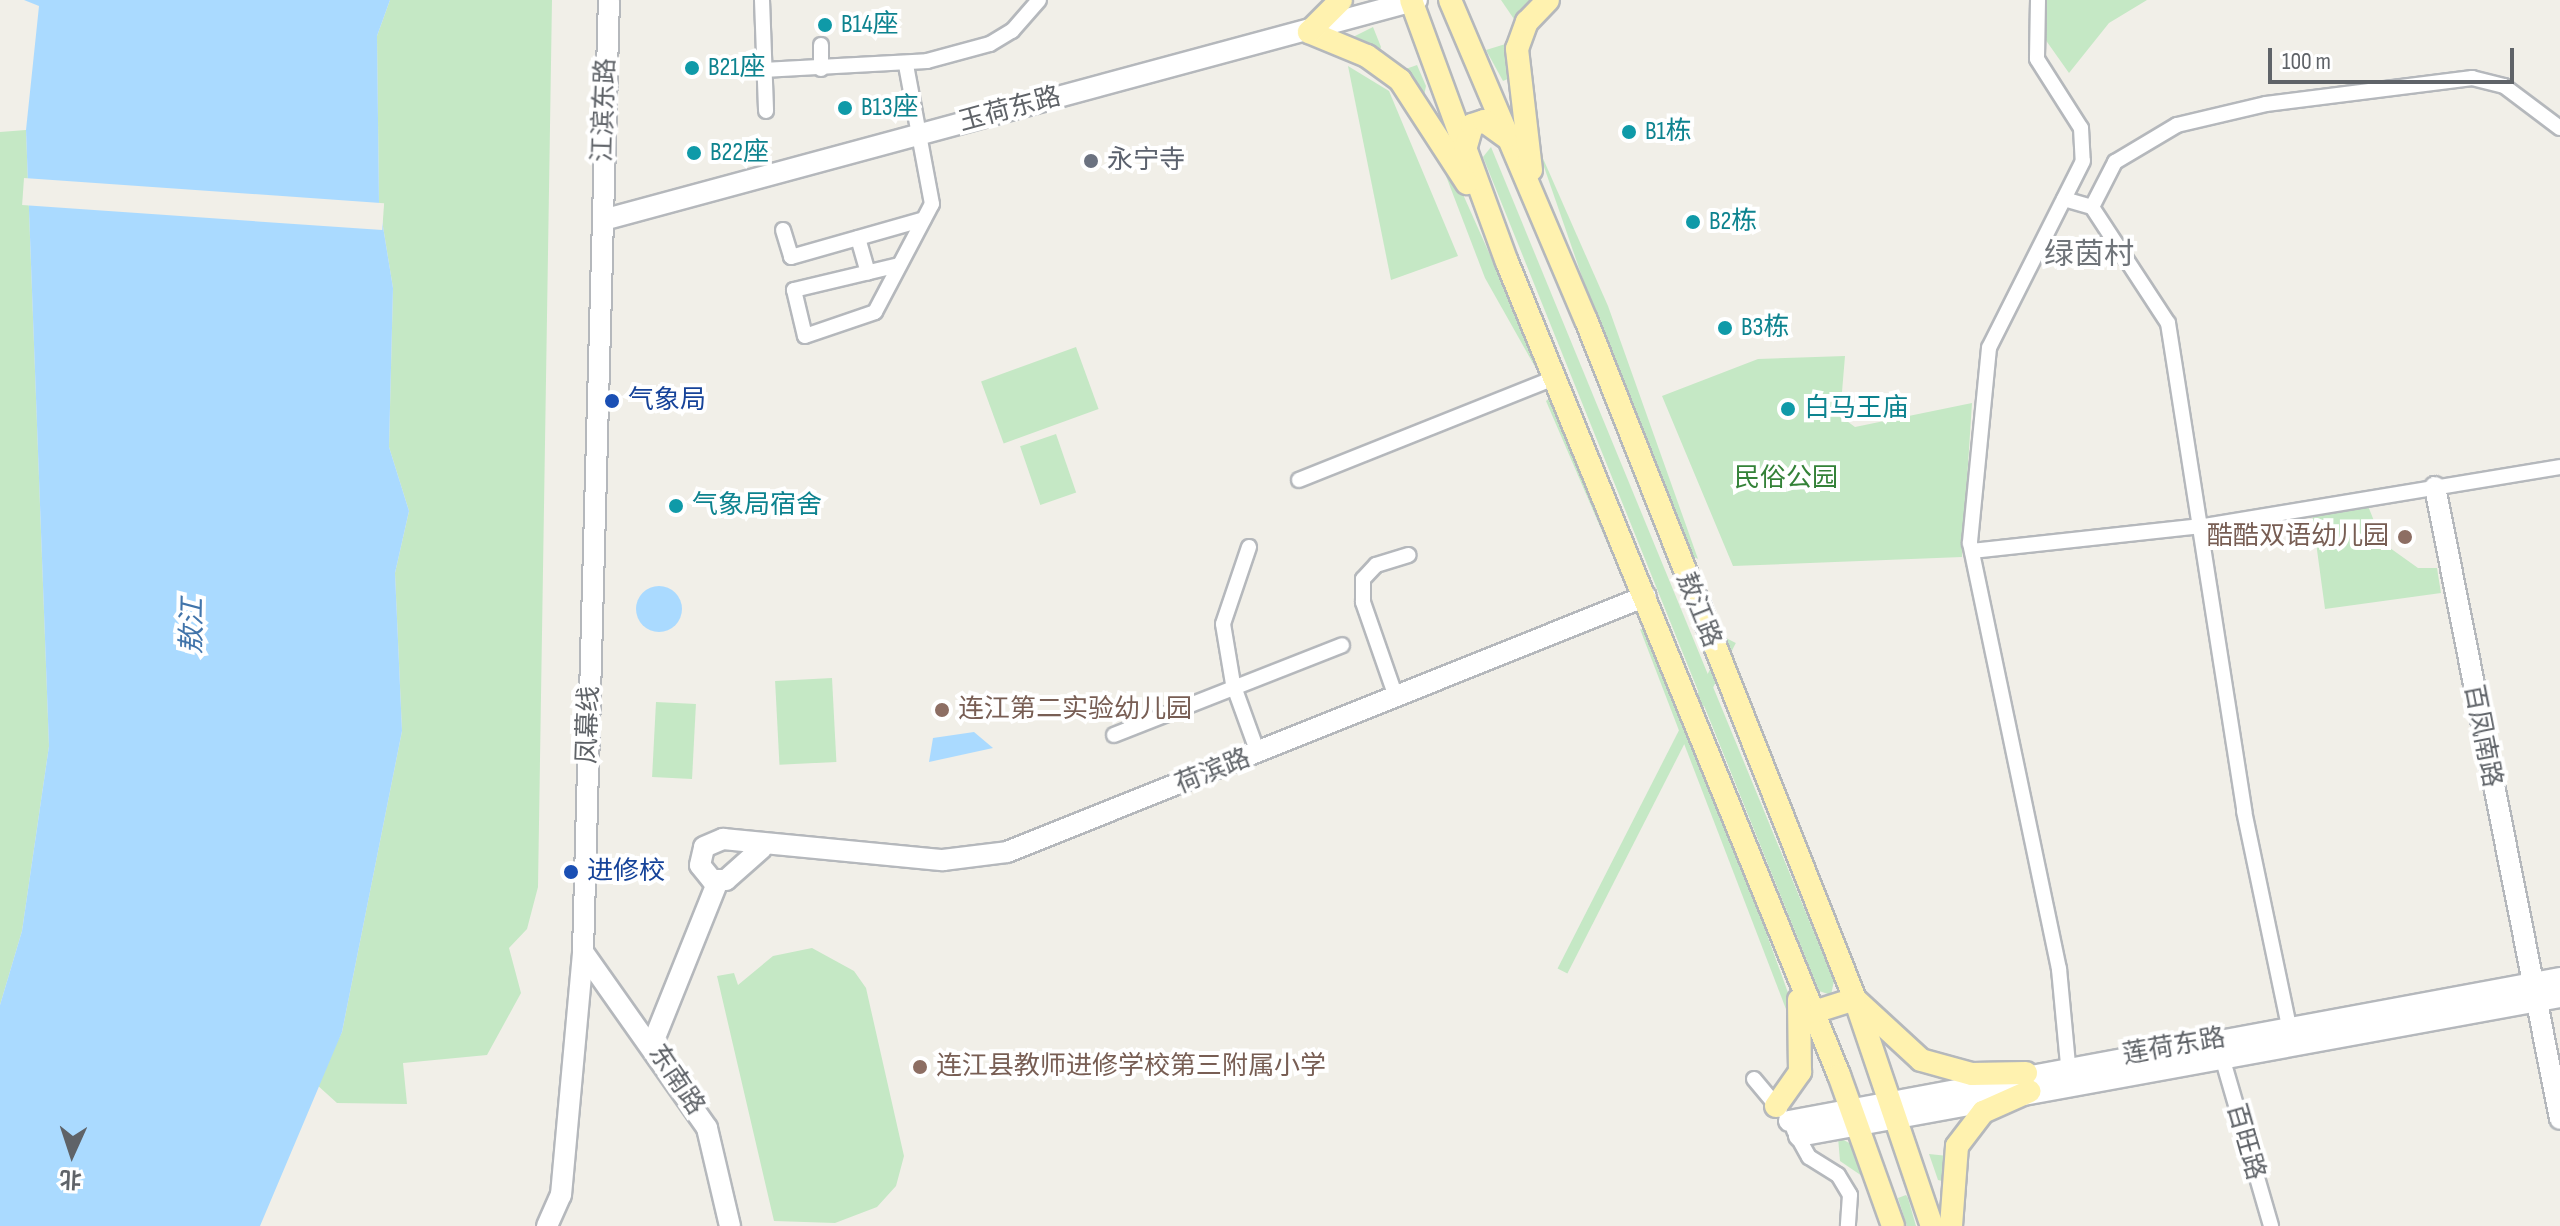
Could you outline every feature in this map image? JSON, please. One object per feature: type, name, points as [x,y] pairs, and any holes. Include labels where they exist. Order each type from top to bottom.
[{"type":"main road","name":"江滨东路","points":[[603,220],[609,0]]},
{"type":"main road","points":[[1341,0],[1309,32],[1367,56],[1400,80],[1488,214]]},
{"type":"main road","name":"玉荷东路","points":[[603,220],[1309,32],[1413,0]]},
{"type":"main road","name":"敖江路","points":[[1413,0],[1488,214],[1646,596],[1794,971],[1814,1012],[1855,1115],[1893,1226]]},
{"type":"main road","name":"敖江路","points":[[1450,0],[1507,138],[1536,198],[1855,999],[1932,1226]]},
{"type":"main road","points":[[1536,198],[1517,49],[1527,22],[1548,0]]},
{"type":"main road","points":[[1465,150],[1472,125],[1484,121],[1507,138]]},
{"type":"main road","name":"凤幕线","points":[[547,1226],[561,1195],[583,952],[603,220]]},
{"type":"main road","name":"百凤南路","points":[[2435,487],[2530,993],[2560,1119]]},
{"type":"main road","name":"荷滨路","points":[[718,881],[700,865],[709,843],[943,860],[994,856],[1646,596]]},
{"type":"main road","points":[[652,1045],[718,881],[762,848]]},
{"type":"main road","name":"东南路","points":[[583,952],[652,1045],[711,1135],[730,1226]]},
{"type":"main road","points":[[1788,1121],[1804,1048],[1794,971]]},
{"type":"main road","name":"莲荷东路","points":[[1788,1121],[1855,1115],[2028,1082],[2222,1057],[2530,993],[2560,978]]},
{"type":"main road","name":"莲荷东路","points":[[2028,1082],[2068,1065],[2289,1026],[2530,993],[2560,997]]},
{"type":"main road","points":[[1814,1012],[1855,999],[1921,1060],[1972,1074],[2028,1082]]},
{"type":"main road","points":[[1951,1226],[1957,1146],[1983,1112],[2028,1082]]},
{"type":"street","points":[[762,0],[766,111]]},
{"type":"street","points":[[763,70],[906,65],[990,44],[1039,0]]},
{"type":"street","points":[[2038,0],[2037,59],[2073,110],[2085,146],[2064,199],[1989,348],[1972,551],[2059,969],[2068,1065]]},
{"type":"street","points":[[821,45],[821,69]]},
{"type":"street","points":[[899,265],[794,290],[805,336],[875,312],[932,204],[906,65]]},
{"type":"street","points":[[2092,207],[2115,162],[2139,147],[2177,125],[2266,104],[2472,78],[2504,86],[2560,128]]},
{"type":"street","points":[[2064,199],[2092,207],[2168,323],[2204,526],[2244,811],[2289,1026]]},
{"type":"street","points":[[783,230],[791,257],[924,219]]},
{"type":"street","points":[[858,238],[868,273]]},
{"type":"street","points":[[1299,480],[1557,377]]},
{"type":"street","points":[[1972,551],[2204,526],[2560,467]]},
{"type":"street","points":[[1249,547],[1223,624],[1233,684],[1258,753]]},
{"type":"street","points":[[1396,697],[1363,602],[1363,579],[1376,565],[1409,555]]},
{"type":"street","points":[[1114,735],[1233,684],[1342,645]]},
{"type":"street","name":"百旺路","points":[[2222,1057],[2271,1226]]},
{"type":"street","points":[[1754,1079],[1788,1121],[1809,1157],[1838,1175],[1850,1195],[1848,1226]]},
{"type":"green space","points":[[390,0],[552,0],[538,887],[527,929],[509,948],[521,993],[487,1055],[403,1063],[407,1104],[337,1103],[316,1084],[342,1032],[402,731],[395,573],[409,511],[389,447],[393,288],[379,202],[377,36]]},
{"type":"green space","points":[[1501,0],[1535,0],[1518,25]]},
{"type":"green space","points":[[2045,0],[2147,0],[2109,23],[2069,73],[2040,32]]},
{"type":"green space","points":[[1373,27],[1381,47],[1378,55],[1353,37]]},
{"type":"green space","points":[[1512,42],[1510,78],[1503,81],[1486,50]]},
{"type":"green space","points":[[1417,65],[1426,86],[1424,96],[1400,71]]},
{"type":"green space","points":[[1348,66],[1389,91],[1458,256],[1391,280]]},
{"type":"green space","points":[[26,130],[49,746],[22,931],[0,1005],[0,132]]},
{"type":"green space","points":[[1534,138],[1608,306],[1698,559],[1689,554],[1614,369]]},
{"type":"green space","points":[[1491,147],[1834,981],[1831,995],[1819,991],[1483,157]]},
{"type":"green space","points":[[1453,172],[1540,367],[1538,372],[1485,278],[1446,176]]},
{"type":"green space","points":[[1076,347],[1099,409],[1004,444],[981,382]]},
{"type":"green space","name":"民俗公园","points":[[1845,356],[1840,416],[1855,427],[1972,403],[1962,557],[1733,566],[1662,396],[1758,359]]},
{"type":"green space","points":[[1551,397],[1621,562],[1617,566],[1546,401]]},
{"type":"green space","points":[[1056,434],[1076,493],[1040,505],[1020,446]]},
{"type":"green space","points":[[2368,506],[2383,543],[2418,568],[2437,568],[2441,593],[2325,609],[2312,513]]},
{"type":"green space","points":[[1640,629],[1647,631],[1726,821],[1796,1015],[1789,1017]]},
{"type":"green space","points":[[1726,638],[1736,643],[1567,974],[1558,969]]},
{"type":"green space","points":[[832,678],[836,762],[779,765],[775,681]]},
{"type":"green space","points":[[656,702],[696,704],[692,779],[652,777]]},
{"type":"green space","points":[[812,948],[854,971],[866,988],[904,1156],[896,1186],[877,1207],[835,1223],[774,1221],[717,976],[734,973],[738,985],[773,956]]},
{"type":"green space","points":[[1838,1137],[1853,1145],[1862,1176],[1840,1161]]},
{"type":"green space","points":[[1929,1154],[1948,1156],[1942,1181],[1938,1180]]},
{"type":"green space","points":[[1906,1195],[1916,1226],[1907,1226],[1898,1198]]},
{"type":"water","name":"敖江","points":[[24,0],[390,0],[377,36],[379,202],[393,288],[389,447],[409,511],[395,573],[402,731],[342,1032],[260,1226],[0,1226],[0,1005],[22,931],[49,746],[26,130],[39,6]]},
{"type":"water","points":[[659,586],[675,593],[682,609],[675,625],[659,632],[643,625],[636,609],[643,593]]},
{"type":"water","points":[[974,732],[993,748],[929,762],[933,738]]},
{"type":"pier","points":[[24,178],[384,203],[382,230],[22,205]]},
{"type":"place","name":"B14座","points":[[825,25]]},
{"type":"place","name":"B21座","points":[[692,68]]},
{"type":"place","name":"B13座","points":[[845,108]]},
{"type":"place","name":"B1栋","points":[[1629,132]]},
{"type":"place","name":"B22座","points":[[694,153]]},
{"type":"place","name":"永宁寺","points":[[1091,161]]},
{"type":"place","name":"B2栋","points":[[1693,222]]},
{"type":"place","name":"B3栋","points":[[1725,328]]},
{"type":"place","name":"气象局","points":[[612,401]]},
{"type":"place","name":"白马王庙","points":[[1788,409]]},
{"type":"place","name":"气象局宿舍","points":[[676,506]]},
{"type":"place","name":"酷酷双语幼儿园","points":[[2405,537]]},
{"type":"place","name":"连江第二实验幼儿园","points":[[942,710]]},
{"type":"place","name":"进修校","points":[[571,872]]},
{"type":"place","name":"连江县教师进修学校第三附属小学","points":[[920,1067]]},
{"type":"district","name":"绿茵村","points":[[2089,255]]}]
